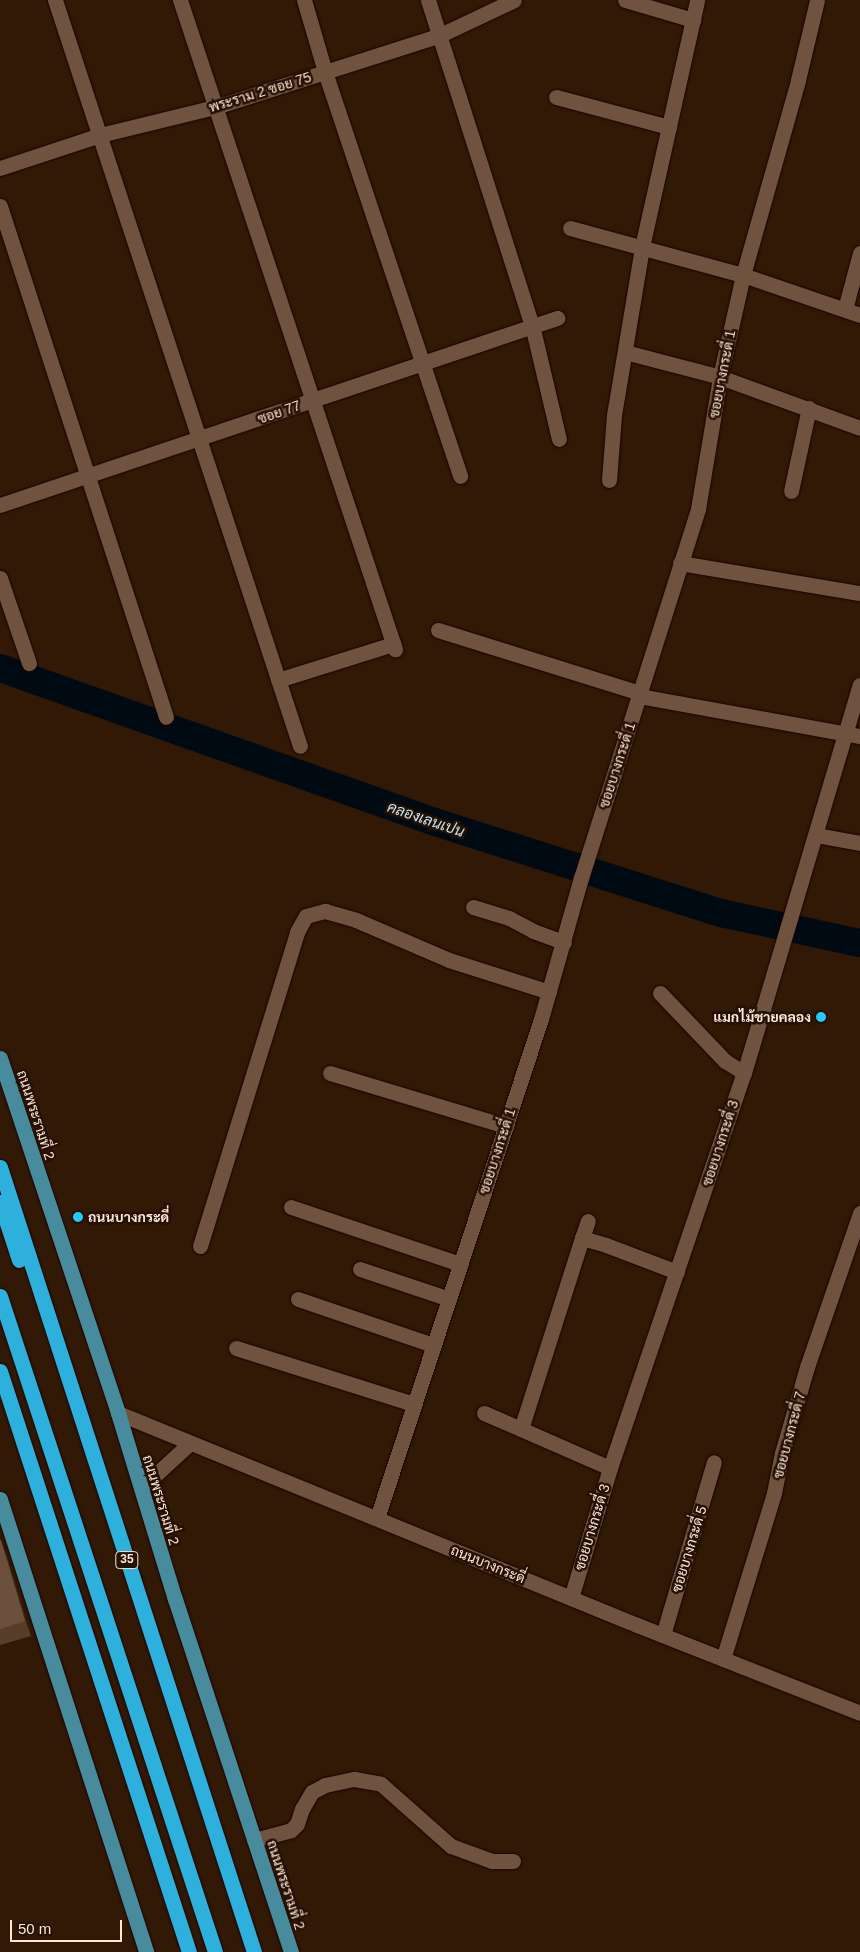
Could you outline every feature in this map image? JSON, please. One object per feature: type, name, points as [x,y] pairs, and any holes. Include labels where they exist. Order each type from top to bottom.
[{"type":"highway","name":"35","points":[[0,1167],[254,1952]]},
{"type":"highway","points":[[0,1202],[247,1952]]},
{"type":"highway","points":[[0,1296],[215,1952]]},
{"type":"highway","points":[[0,1371],[189,1952]]},
{"type":"main road","name":"ถนนพระรามที่ 2","points":[[0,1058],[118,1412],[177,1608],[291,1952]]},
{"type":"main road","points":[[0,1499],[6,1540],[146,1952]]},
{"type":"street","points":[[55,0],[300,746]]},
{"type":"street","points":[[180,0],[394,646],[278,680]]},
{"type":"street","points":[[304,0],[326,72],[460,476]]},
{"type":"street","points":[[428,0],[532,325],[559,439]]},
{"type":"street","name":"พระราม 2 ซอย 75","points":[[0,168],[100,135],[215,107],[438,36],[514,0]]},
{"type":"street","points":[[625,0],[692,20]]},
{"type":"street","points":[[609,480],[614,414],[642,247],[698,0]]},
{"type":"street","name":"ซอยบางกระดี่ 1","points":[[377,1518],[549,992],[584,868],[698,510],[720,377],[743,275],[798,80],[817,0]]},
{"type":"street","points":[[556,97],[669,127]]},
{"type":"street","points":[[0,206],[166,717]]},
{"type":"street","points":[[570,228],[743,275],[860,315]]},
{"type":"street","points":[[845,309],[860,253]]},
{"type":"street","name":"ซอย 77","points":[[0,506],[557,318]]},
{"type":"street","points":[[625,352],[720,377],[810,408],[860,428]]},
{"type":"street","points":[[791,491],[810,408]]},
{"type":"street","points":[[680,563],[860,593]]},
{"type":"street","points":[[0,578],[29,663]]},
{"type":"street","points":[[438,630],[640,695],[853,735]]},
{"type":"street","name":"ซอยบางกระดี่ 3","points":[[571,1598],[610,1468],[744,1073],[816,835],[853,735],[860,685]]},
{"type":"street","points":[[816,835],[860,843]]},
{"type":"street","points":[[473,907],[510,918],[533,931],[564,942]]},
{"type":"street","points":[[200,1246],[297,932],[306,916],[318,911],[325,911],[356,920],[449,960],[549,992]]},
{"type":"street","points":[[660,993],[725,1061],[744,1073]]},
{"type":"street","points":[[330,1072],[506,1126]]},
{"type":"street","points":[[291,1207],[460,1264]]},
{"type":"street","name":"ซอยบางกระดี่ 7","points":[[722,1658],[774,1493],[782,1453],[807,1366],[854,1252],[860,1213]]},
{"type":"street","points":[[521,1430],[588,1221]]},
{"type":"street","points":[[582,1238],[606,1244],[677,1272]]},
{"type":"street","points":[[360,1269],[449,1299]]},
{"type":"street","points":[[298,1299],[433,1345]]},
{"type":"street","points":[[236,1348],[414,1404]]},
{"type":"street","name":"ถนนบางกระดี่","points":[[118,1412],[571,1598],[860,1713]]},
{"type":"street","points":[[484,1412],[610,1468]]},
{"type":"street","points":[[141,1488],[190,1443]]},
{"type":"street","name":"ซอยบางกระดี่ 5","points":[[663,1635],[714,1462]]},
{"type":"street","points":[[254,1840],[291,1830],[297,1824],[302,1808],[312,1792],[325,1785],[354,1779],[381,1784],[451,1846],[492,1861],[513,1861]]},
{"type":"building","points":[[0,1540],[25,1621],[0,1629]]},
{"type":"waterway","name":"คลองเลนเปน","points":[[0,668],[435,822],[721,913],[860,943]]},
{"type":"place","name":"แมกไม้ชายคลอง","points":[[821,1017]]},
{"type":"place","name":"ถนนบางกระดี่","points":[[78,1217]]}]
